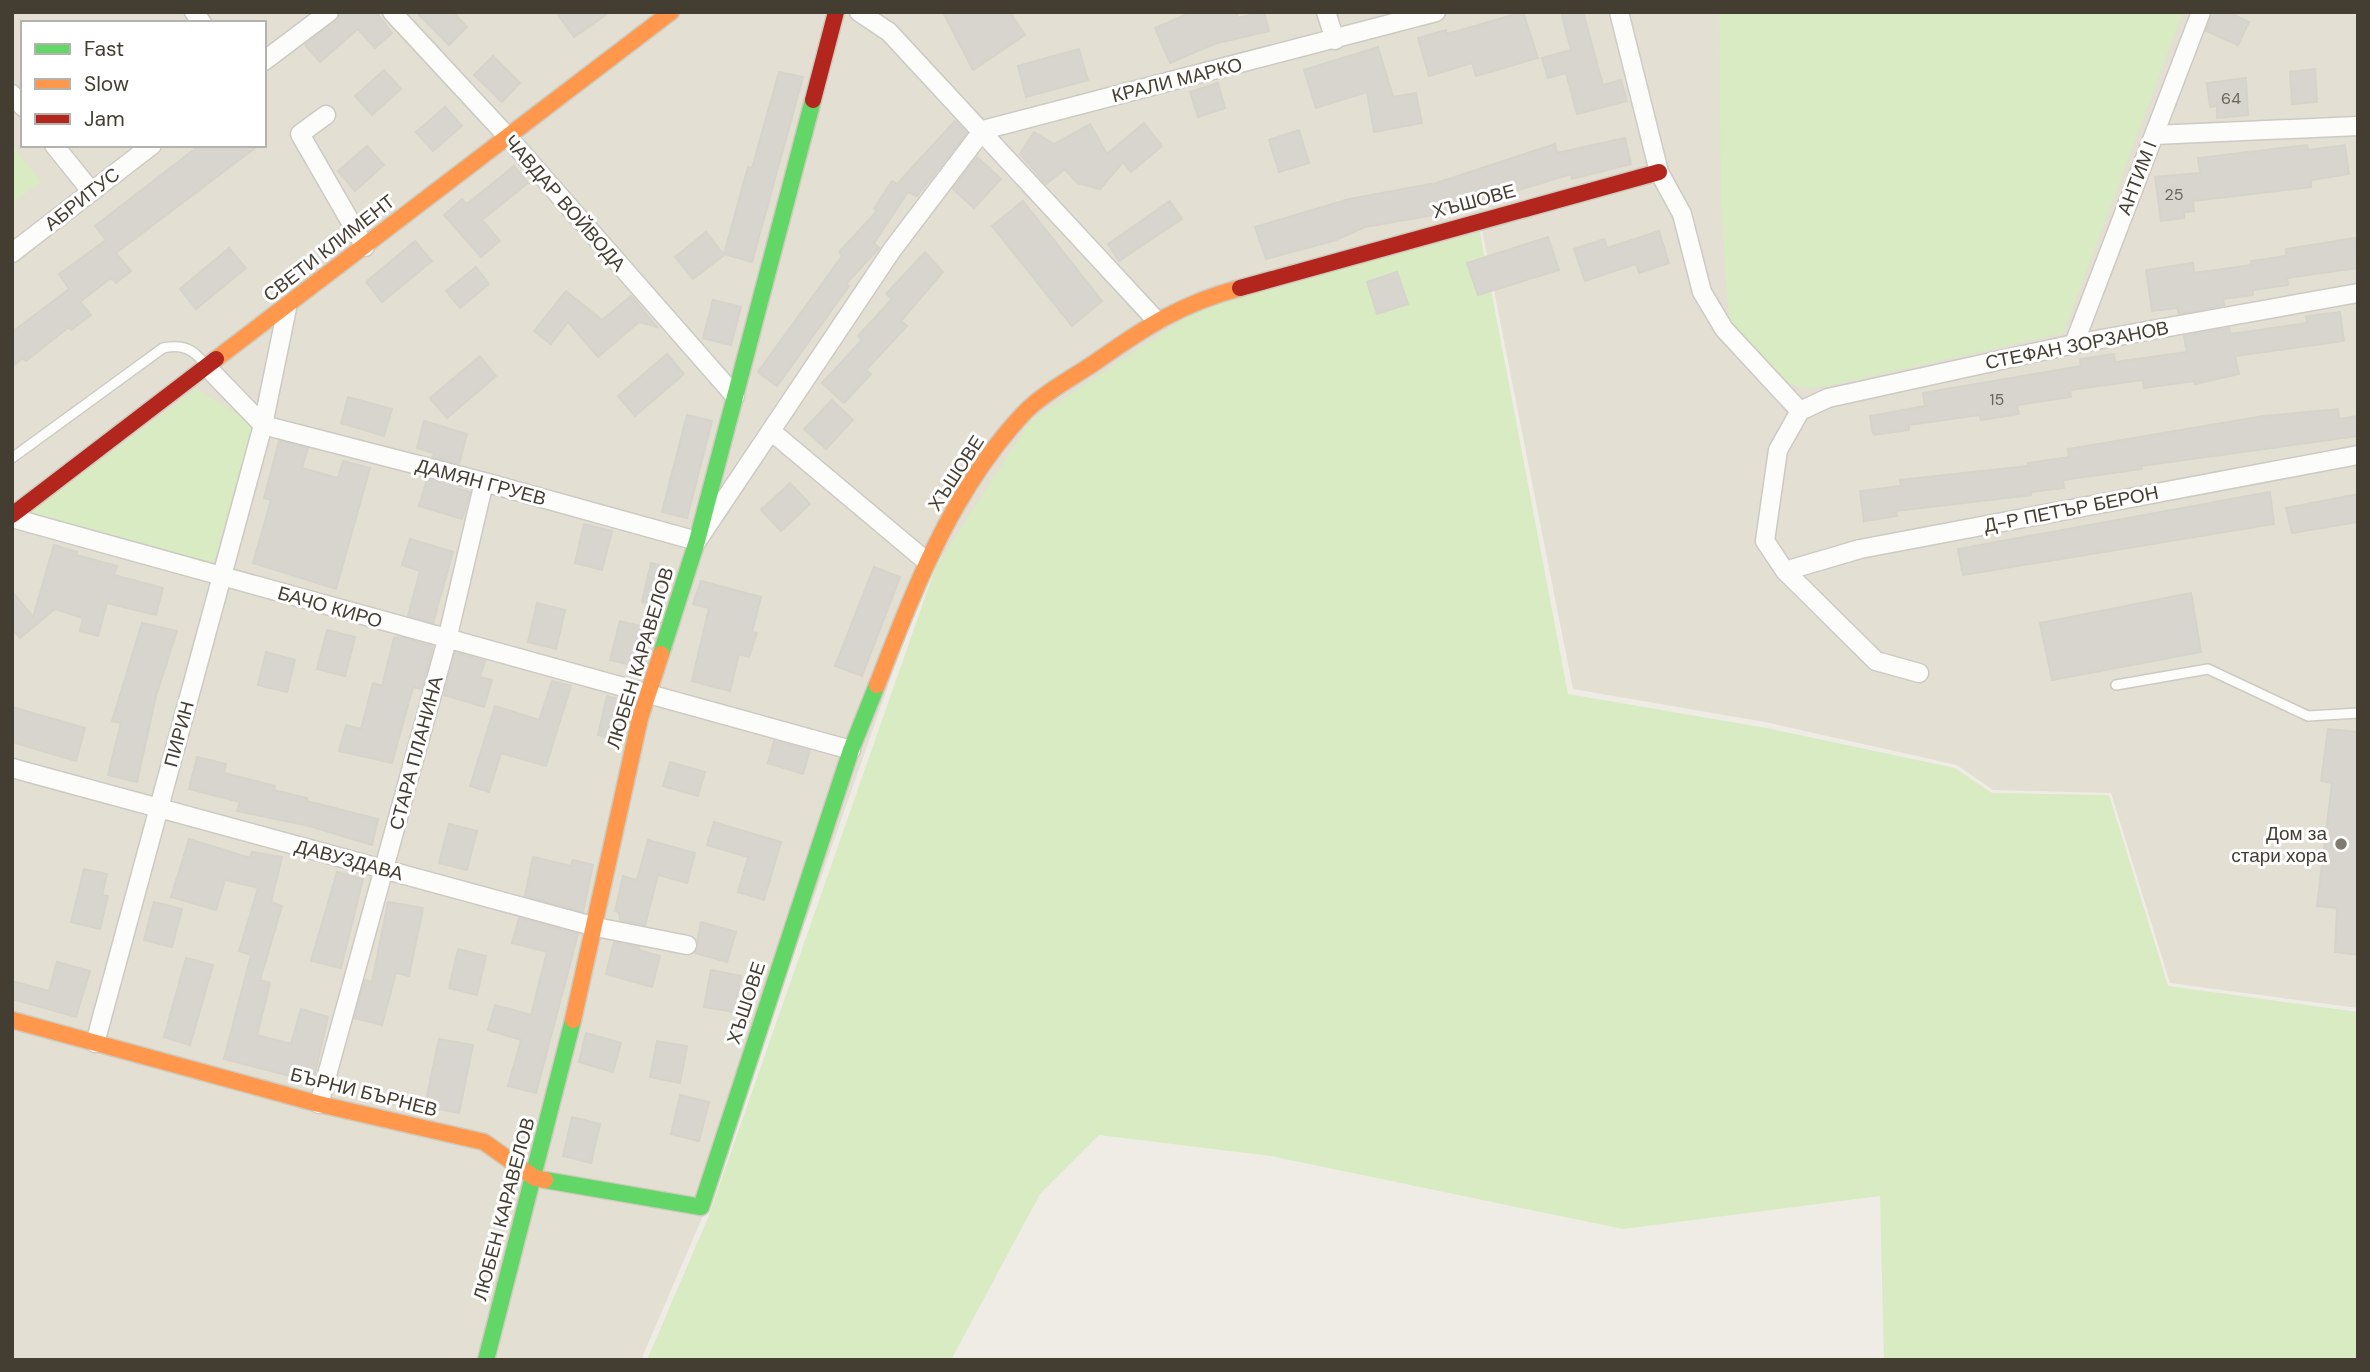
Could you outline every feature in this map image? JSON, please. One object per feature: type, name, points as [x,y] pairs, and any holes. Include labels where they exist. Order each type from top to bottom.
[{"type":"street","points":[[266,59],[329,12]]},
{"type":"street","name":"ЧАВДАР ВОЙВОДА","points":[[391,12],[507,136],[735,396]]},
{"type":"street","name":"СВЕТИ КЛИМЕНТ","points":[[12,516],[671,12]]},
{"type":"street","name":"ЛЮБЕН КАРАВЕЛОВ","points":[[486,1360],[535,1178],[596,928],[640,718],[697,541],[836,12]]},
{"type":"street","points":[[859,12],[890,32],[1156,320]]},
{"type":"street","points":[[1326,12],[1335,40]]},
{"type":"street","name":"КРАЛИ МАРКО","points":[[983,130],[1436,12]]},
{"type":"street","points":[[1619,12],[1659,172],[1682,214],[1702,292],[1724,329],[1800,411],[1778,450],[1765,541],[1785,570],[1876,661],[1919,673]]},
{"type":"street","name":"АНТИМ I","points":[[2074,344],[2201,12]]},
{"type":"street","points":[[326,115],[300,134],[365,247]]},
{"type":"street","points":[[2154,135],[2358,126]]},
{"type":"street","points":[[697,541],[892,250],[983,130]]},
{"type":"street","points":[[56,147],[91,191]]},
{"type":"street","name":"АБРИТУС","points":[[12,253],[149,147]]},
{"type":"street","name":"ХЪШОВЕ","points":[[701,1207],[851,750],[926,561],[974,477],[1027,410],[1156,320],[1210,296],[1659,172]]},
{"type":"street","name":"СТЕФАН ЗОРЗАНОВ","points":[[1800,411],[1828,398],[2074,344],[2358,292]]},
{"type":"street","name":"ПИРИН","points":[[94,1043],[263,425],[287,308]]},
{"type":"street","points":[[207,367],[263,425]]},
{"type":"street","name":"ДАМЯН ГРУЕВ","points":[[263,425],[697,541]]},
{"type":"street","points":[[771,431],[926,561]]},
{"type":"street","name":"Д-Р ПЕТЪР БЕРОН","points":[[1785,570],[1860,549],[2358,455]]},
{"type":"street","name":"СТАРА ПЛАНИНА","points":[[319,1104],[447,640],[484,482]]},
{"type":"street","name":"БАЧО КИРО","points":[[12,516],[447,640],[851,750]]},
{"type":"street","name":"ДАВУЗДАВА","points":[[12,768],[596,928],[687,945]]},
{"type":"street","name":"БЪРНИ БЪРНЕВ","points":[[12,1020],[319,1104],[484,1142],[535,1178],[701,1207]]},
{"type":"lane","points":[[12,458],[163,348],[178,344],[196,352],[207,367]]},
{"type":"lane","points":[[2116,685],[2208,669],[2308,716],[2358,713]]},
{"type":"shaded area","points":[[12,12],[2358,12],[2358,1008],[2170,983],[2111,793],[1993,790],[1957,765],[1765,722],[1573,689],[1481,225],[931,563],[702,1218],[641,1360],[12,1360]]},
{"type":"green space","points":[[1719,12],[2183,12],[2063,333],[1828,386],[1805,388],[1785,382],[1729,321],[1721,205]]},
{"type":"green space","points":[[12,144],[41,182],[12,203]]},
{"type":"green space","points":[[1479,227],[1568,694],[1766,728],[1955,768],[1992,793],[2109,795],[2168,986],[2358,1012],[2358,1360],[1884,1360],[1880,1196],[1623,1229],[1271,1156],[1099,1135],[1040,1194],[951,1360],[647,1360],[708,1218],[936,566],[1031,420],[1210,301]]},
{"type":"green space","points":[[196,389],[253,423],[213,565],[31,512]]},
{"type":"building","points":[[343,12],[376,12],[392,33],[375,48],[358,29],[320,62],[305,45]]},
{"type":"building","points":[[416,12],[453,12],[467,27],[449,45]]},
{"type":"building","points":[[556,12],[610,12],[574,37]]},
{"type":"building","points":[[943,12],[1010,12],[1025,35],[973,70]]},
{"type":"building","points":[[1192,12],[1236,12],[1238,18],[1264,12],[1269,31],[1214,44],[1170,63],[1155,28]]},
{"type":"building","points":[[1523,12],[1538,58],[1476,76],[1472,63],[1429,76],[1418,38],[1446,30],[1447,34]]},
{"type":"building","points":[[1561,12],[1583,12],[1603,85],[1621,80],[1627,101],[1577,114],[1566,73],[1548,78],[1542,58],[1571,50]]},
{"type":"building","points":[[2213,12],[2228,12],[2249,22],[2238,45],[2206,31]]},
{"type":"building","points":[[1378,47],[1393,97],[1416,93],[1422,123],[1374,132],[1367,92],[1316,108],[1304,70]]},
{"type":"building","points":[[1079,49],[1088,80],[1026,97],[1018,66]]},
{"type":"building","points":[[493,56],[520,83],[502,102],[474,75]]},
{"type":"building","points":[[2315,69],[2317,102],[2292,104],[2290,72]]},
{"type":"building","points":[[384,70],[401,89],[372,115],[355,96]]},
{"type":"building","points":[[779,72],[803,77],[752,262],[724,254],[748,167],[752,168]]},
{"type":"building","points":[[2246,78],[2248,115],[2217,118],[2217,106],[2210,107],[2207,83]]},
{"type":"building","points":[[1218,83],[1225,108],[1198,117],[1190,92]]},
{"type":"building","points":[[445,107],[462,126],[433,151],[416,132]]},
{"type":"building","points":[[955,121],[967,133],[917,196],[908,192],[874,243],[879,248],[846,284],[849,286],[777,386],[758,372],[842,256],[839,252],[877,211],[874,209],[892,181],[897,184]]},
{"type":"building","points":[[1144,123],[1162,146],[1131,172],[1123,162],[1100,189],[1077,183],[1065,169],[1046,184],[1020,154],[1034,132],[1054,144],[1090,124],[1107,154]]},
{"type":"building","points":[[1299,130],[1309,163],[1279,172],[1269,140]]},
{"type":"building","points":[[1625,138],[1631,164],[1572,179],[1571,174],[1440,214],[1365,227],[1336,240],[1266,259],[1255,227],[1349,199],[1436,183],[1555,144],[1557,153]]},
{"type":"building","points":[[2307,145],[2308,150],[2345,145],[2349,174],[2311,180],[2311,187],[2193,201],[2194,211],[2184,212],[2184,218],[2161,221],[2155,177],[2200,173],[2198,158]]},
{"type":"building","points":[[367,146],[384,165],[355,191],[338,171]]},
{"type":"building","points":[[197,147],[256,147],[116,253],[131,271],[116,283],[111,278],[80,302],[91,315],[71,330],[69,327],[26,361],[23,358],[12,367],[12,332],[69,289],[59,274],[106,240],[95,226]]},
{"type":"building","points":[[977,157],[1001,179],[974,208],[953,189]]},
{"type":"building","points":[[514,166],[528,183],[482,220],[500,241],[481,257],[444,215],[462,199],[467,204]]},
{"type":"building","points":[[1023,201],[1102,301],[1072,326],[992,226]]},
{"type":"building","points":[[1170,201],[1182,219],[1119,261],[1108,244]]},
{"type":"building","points":[[1659,231],[1669,263],[1639,273],[1636,264],[1585,281],[1574,249],[1604,239],[1607,248]]},
{"type":"building","points":[[706,232],[724,255],[693,279],[675,257]]},
{"type":"building","points":[[1548,237],[1559,270],[1478,295],[1467,263]]},
{"type":"building","points":[[2355,238],[2358,268],[2287,278],[2288,285],[2253,290],[2253,295],[2223,299],[2224,305],[2179,314],[2177,308],[2152,311],[2146,270],[2193,263],[2194,273],[2252,265],[2251,261],[2286,256],[2286,249]]},
{"type":"building","points":[[415,241],[432,261],[382,302],[366,282]]},
{"type":"building","points":[[229,248],[246,268],[196,309],[180,289]]},
{"type":"building","points":[[925,252],[943,272],[901,321],[907,326],[866,370],[871,374],[844,403],[822,383],[862,340],[858,336],[892,299],[886,294]]},
{"type":"building","points":[[476,267],[489,284],[460,308],[446,291]]},
{"type":"building","points":[[1397,272],[1408,304],[1377,314],[1367,282]]},
{"type":"building","points":[[566,291],[602,320],[631,296],[657,327],[639,322],[598,357],[568,322],[551,344],[534,331]]},
{"type":"building","points":[[713,300],[741,307],[731,345],[703,338]]},
{"type":"building","points":[[2340,312],[2344,341],[2235,356],[2239,374],[2195,384],[2194,381],[2144,388],[2143,380],[2070,390],[2071,397],[2017,405],[2019,414],[1981,420],[1980,415],[1909,425],[1909,430],[1874,435],[1872,430],[1870,416],[1925,406],[1923,393],[2081,366],[2080,359],[2114,354],[2115,362],[2187,352],[2184,336],[2229,328],[2230,334],[2307,323],[2306,316]]},
{"type":"building","points":[[667,354],[684,374],[635,416],[618,396]]},
{"type":"building","points":[[480,356],[496,376],[447,418],[430,398]]},
{"type":"building","points":[[348,397],[392,409],[384,436],[341,423]]},
{"type":"building","points":[[832,400],[853,420],[826,449],[804,429]]},
{"type":"building","points":[[2338,409],[2339,419],[2358,416],[2358,436],[2141,466],[2142,469],[2063,480],[2064,488],[2031,492],[2031,495],[1896,511],[1897,516],[1864,521],[1860,491],[1901,486],[1900,480],[2028,466],[2028,463],[2069,457],[2068,449],[2264,416]]},
{"type":"building","points":[[687,415],[712,421],[687,518],[662,512]]},
{"type":"building","points":[[424,421],[467,434],[459,464],[433,457],[434,453],[417,448]]},
{"type":"building","points":[[279,441],[308,448],[302,468],[338,478],[343,461],[370,468],[336,589],[253,563],[271,500],[264,498]]},
{"type":"building","points":[[427,479],[470,492],[462,519],[419,506]]},
{"type":"building","points":[[790,483],[810,504],[781,531],[761,510]]},
{"type":"building","points":[[2270,492],[2274,524],[1963,575],[1958,549]]},
{"type":"building","points":[[2358,494],[2358,522],[2292,533],[2286,508]]},
{"type":"building","points":[[584,524],[612,531],[602,570],[575,563]]},
{"type":"building","points":[[410,539],[453,552],[433,623],[408,616],[420,571],[402,565]]},
{"type":"building","points":[[54,545],[77,552],[76,555],[117,566],[114,575],[163,588],[156,615],[107,603],[98,636],[80,631],[83,618],[55,609],[20,638],[12,629],[12,591],[33,617]]},
{"type":"building","points":[[651,563],[672,568],[660,606],[642,602]]},
{"type":"building","points":[[874,567],[900,577],[862,676],[835,666]]},
{"type":"building","points":[[701,581],[761,597],[752,632],[757,633],[749,657],[739,654],[730,691],[692,681],[709,608],[693,604]]},
{"type":"building","points":[[2191,593],[2201,652],[2052,680],[2040,623]]},
{"type":"building","points":[[537,603],[565,610],[556,649],[528,642]]},
{"type":"building","points":[[620,621],[648,628],[638,667],[610,660]]},
{"type":"building","points":[[142,623],[177,631],[156,696],[137,782],[108,775],[121,723],[112,721]]},
{"type":"building","points":[[327,630],[355,637],[345,676],[317,669]]},
{"type":"building","points":[[401,637],[433,646],[422,689],[413,687],[392,763],[339,751],[346,725],[361,729],[373,683],[382,686],[394,638]]},
{"type":"building","points":[[266,652],[295,660],[287,692],[258,685]]},
{"type":"building","points":[[455,652],[485,661],[480,677],[492,680],[484,707],[444,695]]},
{"type":"building","points":[[552,681],[571,686],[546,766],[501,753],[489,792],[470,786],[495,706],[539,720]]},
{"type":"building","points":[[607,696],[629,702],[619,740],[598,735]]},
{"type":"building","points":[[12,707],[85,728],[76,761],[12,742]]},
{"type":"building","name":"Дом за стари хора","points":[[2328,729],[2358,732],[2358,955],[2335,952],[2337,908],[2317,906],[2332,783],[2321,781]]},
{"type":"building","points":[[774,741],[810,750],[803,774],[768,763]]},
{"type":"building","points":[[197,757],[226,764],[224,773],[275,786],[274,790],[307,798],[307,801],[378,819],[372,845],[309,826],[237,811],[240,802],[189,789]]},
{"type":"building","points":[[670,762],[705,772],[698,796],[663,786]]},
{"type":"building","points":[[714,822],[781,842],[764,900],[738,892],[748,857],[707,845]]},
{"type":"building","points":[[449,824],[477,831],[467,870],[439,863]]},
{"type":"building","points":[[189,839],[250,858],[252,852],[282,857],[271,902],[282,906],[260,980],[270,983],[257,1035],[291,1044],[301,1009],[328,1017],[313,1082],[224,1059],[251,955],[239,951],[258,888],[225,880],[216,910],[171,897]]},
{"type":"building","points":[[648,840],[695,853],[687,883],[658,875],[645,925],[620,920],[619,912],[615,911],[623,876],[637,880]]},
{"type":"building","points":[[533,857],[571,866],[573,860],[593,865],[583,912],[525,896]]},
{"type":"building","points":[[84,869],[107,874],[102,895],[108,896],[100,929],[71,922]]},
{"type":"building","points":[[337,872],[363,879],[341,968],[311,961]]},
{"type":"building","points":[[154,902],[182,909],[172,947],[144,940]]},
{"type":"building","points":[[388,902],[423,908],[409,976],[396,973],[382,1025],[354,1018],[365,980],[372,982]]},
{"type":"building","points":[[519,918],[578,934],[536,1093],[508,1086],[521,1040],[488,1030],[495,1005],[531,1015],[547,952],[512,943]]},
{"type":"building","points":[[701,922],[736,932],[727,962],[695,953]]},
{"type":"building","points":[[614,942],[639,947],[639,950],[660,956],[652,987],[606,974]]},
{"type":"building","points":[[458,949],[486,956],[477,995],[449,988]]},
{"type":"building","points":[[186,958],[213,965],[190,1045],[164,1037]]},
{"type":"building","points":[[57,962],[90,971],[76,1017],[12,999],[12,981],[49,991]]},
{"type":"building","points":[[711,970],[741,976],[734,1012],[704,1007]]},
{"type":"building","points":[[586,1033],[621,1043],[613,1072],[579,1062]]},
{"type":"building","points":[[439,1039],[473,1045],[459,1113],[425,1106]]},
{"type":"building","points":[[657,1041],[687,1046],[680,1083],[650,1077]]},
{"type":"building","points":[[680,1095],[709,1102],[699,1141],[671,1134]]},
{"type":"building","points":[[572,1117],[600,1124],[591,1163],[563,1156]]},
{"type":"traffic: fast","points":[[661,654],[697,541],[813,100]]},
{"type":"traffic: fast","points":[[545,1180],[701,1207],[851,750],[877,685]]},
{"type":"traffic: fast","points":[[486,1360],[573,1020]]},
{"type":"traffic: slow","points":[[216,359],[671,12]]},
{"type":"traffic: slow","points":[[877,685],[921,576],[956,506],[1000,441],[1026,411],[1052,390],[1150,326],[1183,308],[1240,288]]},
{"type":"traffic: slow","points":[[573,1020],[640,718],[661,654]]},
{"type":"traffic: slow","points":[[12,1020],[319,1104],[484,1142],[535,1178],[545,1180]]},
{"type":"traffic: jam","points":[[813,100],[836,12]]},
{"type":"traffic: jam","points":[[1240,288],[1659,172]]},
{"type":"traffic: jam","points":[[12,515],[216,359]]},
{"type":"place","name":"Дом за стари хора","points":[[2341,844]]}]
